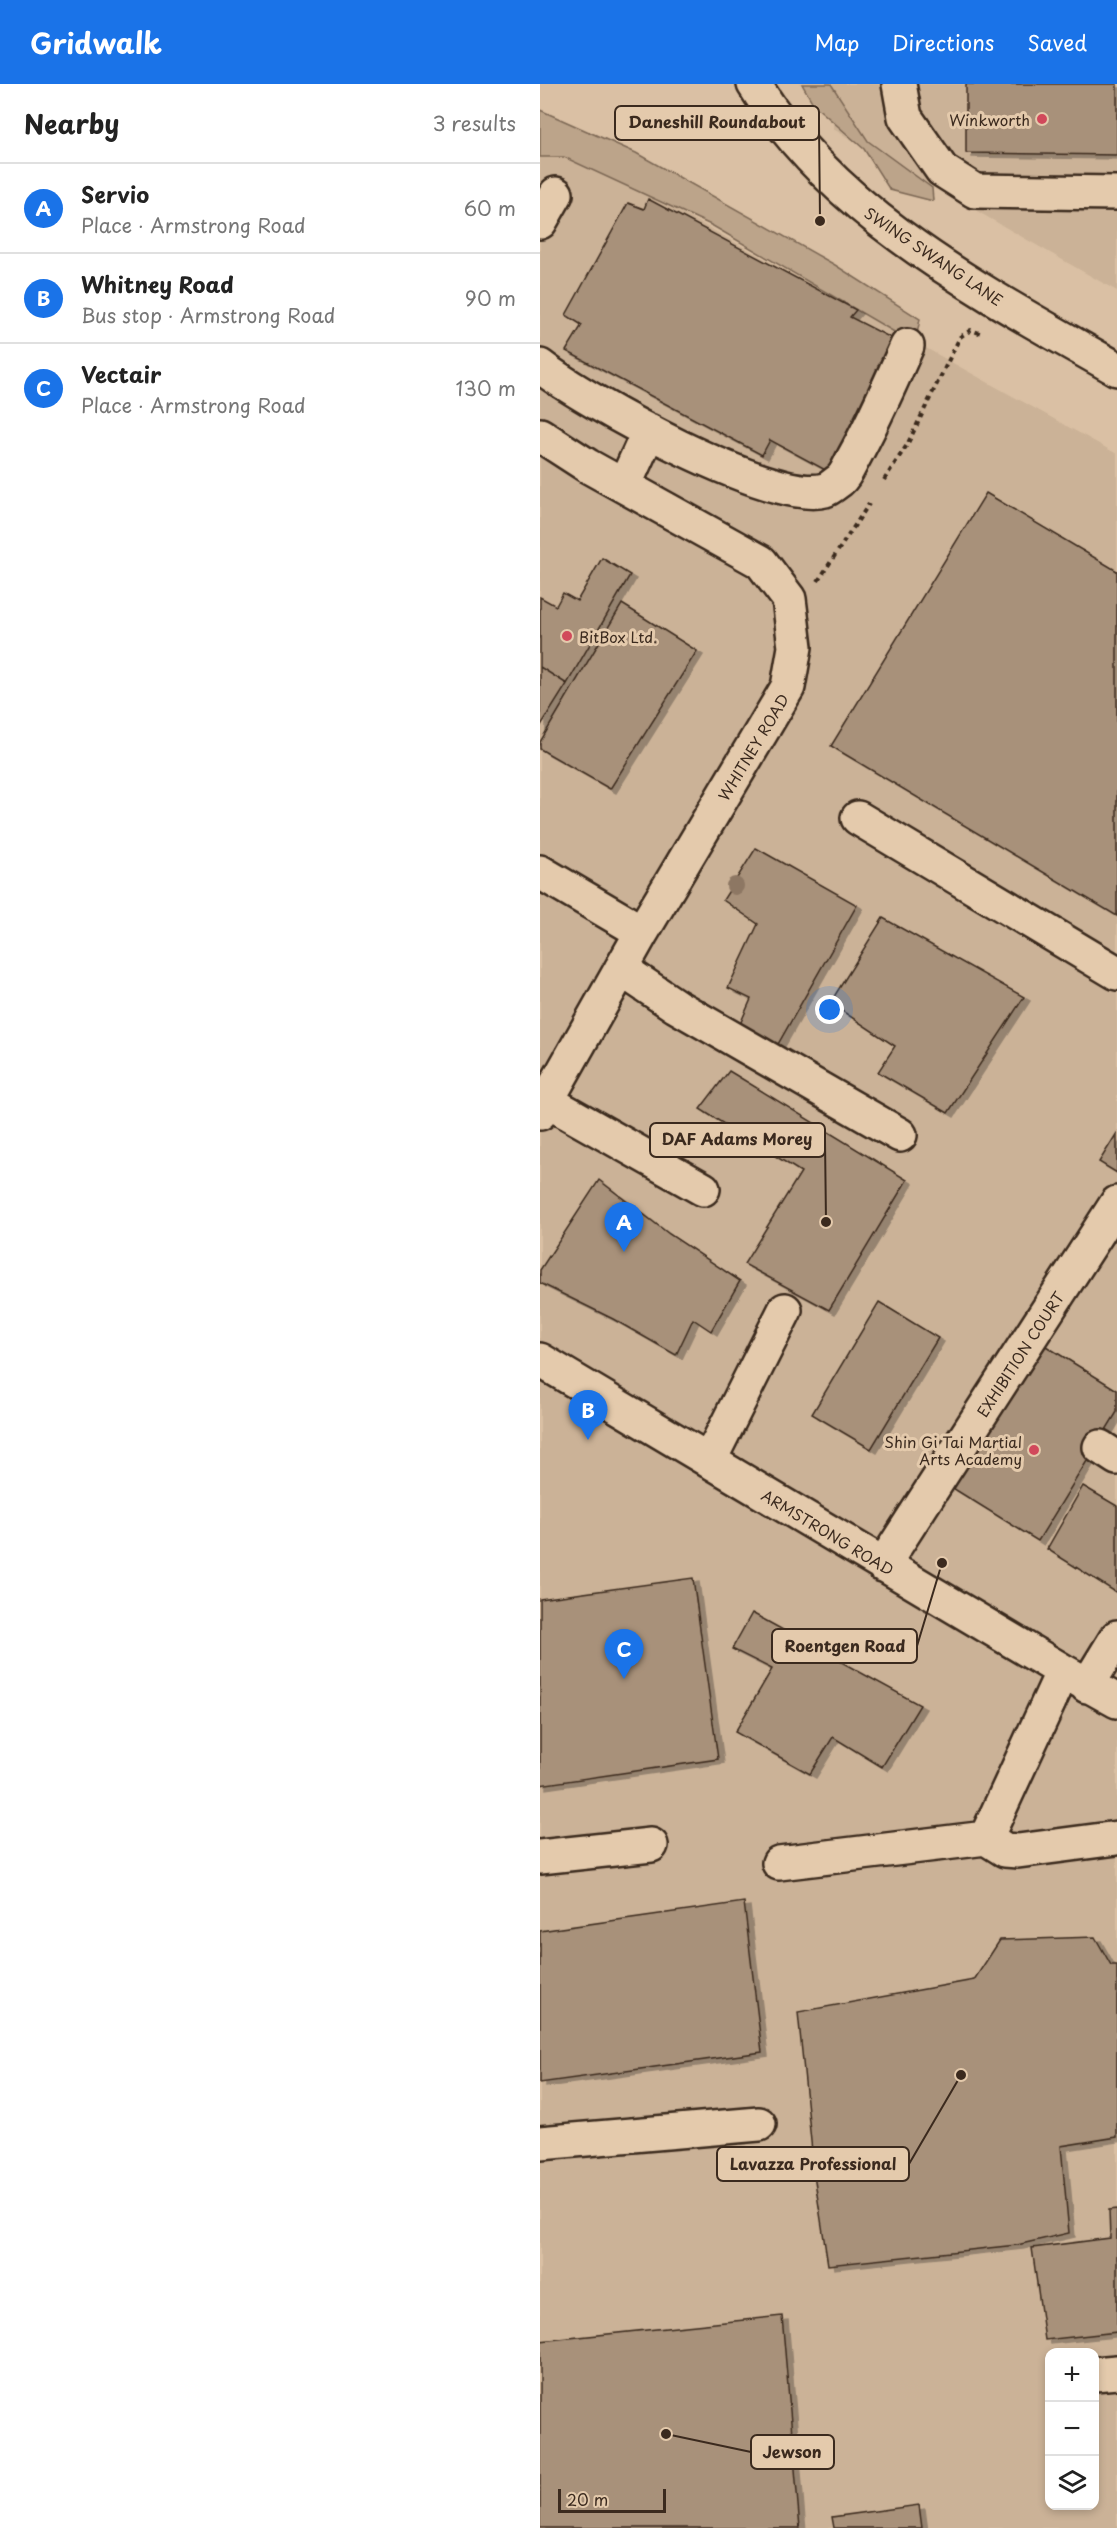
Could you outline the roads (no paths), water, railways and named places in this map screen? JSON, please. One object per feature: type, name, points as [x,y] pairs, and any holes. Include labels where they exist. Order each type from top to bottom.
[{"type":"street","name":"SWING SWANG LANE","points":[[754,84],[791,134],[830,178],[859,204],[901,236],[1006,305],[1117,369]]},
{"type":"street","points":[[899,84],[905,117],[942,170],[975,191],[1117,193]]},
{"type":"street","points":[[540,222],[556,194]]},
{"type":"street","points":[[540,366],[565,385],[703,458],[755,480],[794,490],[825,490],[842,479],[868,431],[908,346]]},
{"type":"street","points":[[624,486],[649,431]]},
{"type":"street","name":"WHITNEY ROAD","points":[[540,435],[588,466],[761,562],[789,599],[795,647],[788,687],[542,1104]]},
{"type":"street","points":[[858,818],[1117,973]]},
{"type":"street","points":[[540,872],[642,932]]},
{"type":"street","points":[[621,969],[676,1006],[900,1135]]},
{"type":"street","points":[[542,1104],[703,1189]]},
{"type":"street","name":"EXHIBITION COURT","points":[[884,1565],[1117,1203]]},
{"type":"street","points":[[709,1461],[785,1310]]},
{"type":"street","name":"ARMSTRONG ROAD","points":[[540,1360],[1117,1701]]},
{"type":"street","points":[[986,1839],[1075,1678],[1117,1637]]},
{"type":"street","points":[[779,1863],[986,1839],[1005,1850],[1018,1851],[1117,1838]]},
{"type":"street","points":[[540,1857],[651,1845]]},
{"type":"street","points":[[540,2144],[759,2124]]},
{"type":"street","points":[[1099,2374],[1117,2372]]},
{"type":"place","name":"Winkworth","points":[[1042,119]]},
{"type":"place","name":"Daneshill Roundabout","points":[[820,221]]},
{"type":"place","name":"BitBox Ltd.","points":[[567,636]]},
{"type":"place","name":"DAF Adams Morey","points":[[826,1222]]},
{"type":"place","name":"Servio","points":[[624,1252]]},
{"type":"place","name":"Whitney Road","points":[[588,1440]]},
{"type":"place","name":"Shin Gi Tai Martial Arts Academy","points":[[1034,1450]]},
{"type":"place","name":"Roentgen Road","points":[[942,1563]]},
{"type":"place","name":"Vectair","points":[[624,1679]]},
{"type":"place","name":"Lavazza Professional","points":[[961,2075]]},
{"type":"place","name":"Jewson","points":[[666,2434]]}]
